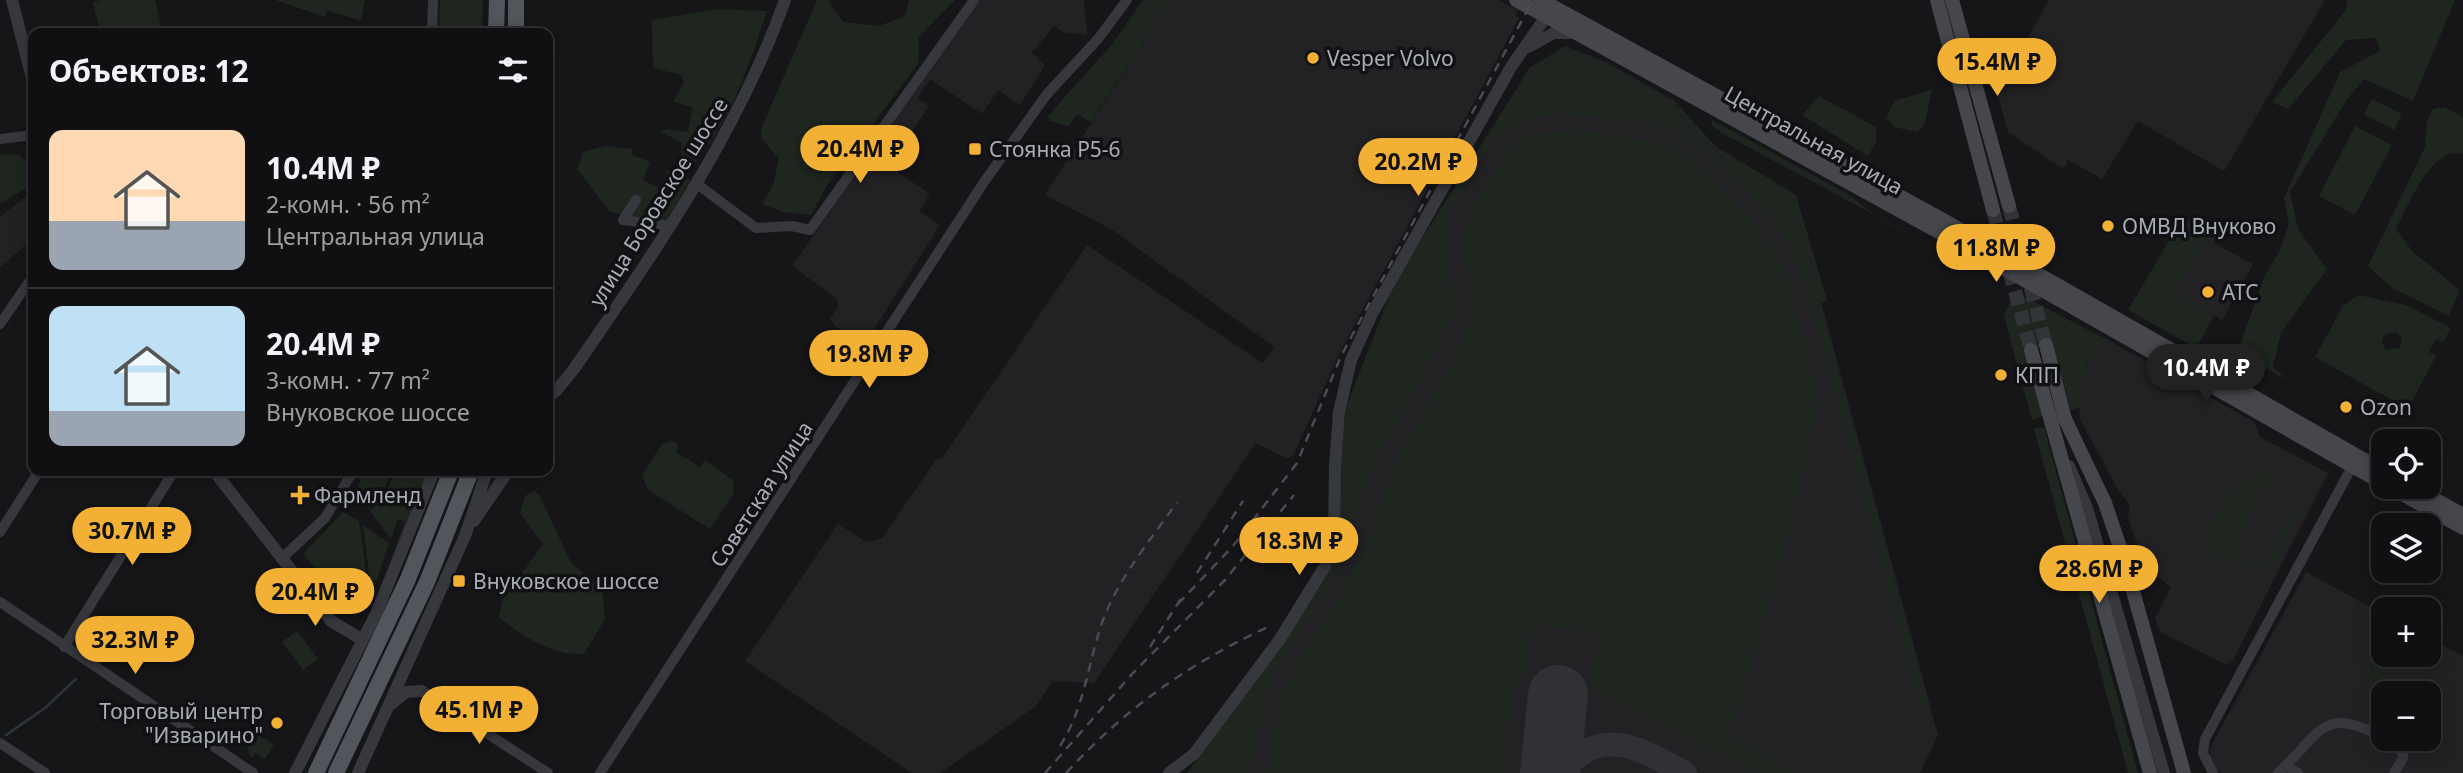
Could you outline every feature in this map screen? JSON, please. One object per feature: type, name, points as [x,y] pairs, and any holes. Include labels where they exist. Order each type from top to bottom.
[{"type":"main road","points":[[496,28],[497,0]]},
{"type":"main road","points":[[516,0],[516,28]]},
{"type":"main road","name":"Центральная улица","points":[[1516,0],[1551,12],[1954,226],[2354,461],[2371,474]]},
{"type":"main road","name":"Центральная улица","points":[[1541,0],[1577,34],[2354,461],[2371,467]]},
{"type":"main road","points":[[1937,0],[1993,210]]},
{"type":"main road","points":[[1952,0],[2009,206]]},
{"type":"main road","points":[[2046,345],[2065,419],[2105,503],[2124,559],[2185,773]]},
{"type":"main road","points":[[2031,350],[2055,437],[2159,771]]},
{"type":"main road","points":[[316,773],[408,579],[449,476]]},
{"type":"main road","points":[[336,773],[432,571],[469,476]]},
{"type":"main road","name":"Центральная улица","points":[[2411,499],[2463,528]]},
{"type":"main road","points":[[2435,499],[2463,515]]},
{"type":"street","points":[[12,0],[28,62]]},
{"type":"street","points":[[432,28],[433,0]]},
{"type":"street","name":"улица Боровское шоссе","points":[[566,379],[697,184],[744,102],[785,0]]},
{"type":"street","points":[[697,184],[756,228],[792,226],[810,230],[974,0]]},
{"type":"street","name":"Советская улица","points":[[600,773],[984,182],[1047,94],[1098,39],[1127,0]]},
{"type":"street","points":[[1169,773],[1194,754],[1280,639],[1325,566],[1334,537],[1339,412],[1351,360],[1372,314],[1520,54],[1551,12]]},
{"type":"street","points":[[1520,54],[1549,34],[1577,34]]},
{"type":"street","points":[[0,139],[28,136]]},
{"type":"street","points":[[636,200],[623,220],[670,226]]},
{"type":"street","points":[[0,324],[28,283]]},
{"type":"street","points":[[553,391],[566,379]]},
{"type":"street","points":[[553,400],[566,379]]},
{"type":"street","points":[[2213,773],[2203,753],[2205,739],[2354,461]]},
{"type":"street","points":[[0,532],[36,476]]},
{"type":"street","points":[[64,647],[171,476]]},
{"type":"street","points":[[218,476],[334,624],[363,640]]},
{"type":"street","points":[[281,559],[322,523],[350,476]]},
{"type":"street","points":[[295,773],[363,640],[416,520],[431,476]]},
{"type":"street","points":[[358,773],[464,536],[485,476]]},
{"type":"street","points":[[464,536],[505,476]]},
{"type":"street","points":[[0,602],[253,773]]},
{"type":"street","points":[[409,659],[409,677],[422,691],[548,773]]},
{"type":"street","points":[[386,710],[406,692],[422,691]]},
{"type":"street","points":[[2282,769],[2321,729],[2333,723],[2356,723],[2371,731]]},
{"type":"street","points":[[0,743],[45,773]]},
{"type":"street","points":[[351,773],[371,743]]},
{"type":"street","points":[[2394,773],[2402,751]]},
{"type":"street","points":[[2282,769],[2298,773]]},
{"type":"shaded area","points":[[155,0],[162,28],[99,28],[93,2]]},
{"type":"shaded area","points":[[275,0],[365,0],[361,21],[327,10],[325,17]]},
{"type":"shaded area","points":[[440,0],[483,0],[482,28],[439,28]]},
{"type":"shaded area","points":[[817,0],[828,0],[843,22],[879,26],[905,16],[909,0],[955,0],[919,37],[918,64],[826,187],[811,215],[783,212],[762,204],[773,185],[779,159],[762,139],[761,129]]},
{"type":"shaded area","points":[[977,0],[1084,0],[1087,35],[1063,32],[1054,26],[1032,53],[1045,65],[1020,105],[998,90],[982,114],[930,79],[917,98],[929,106],[889,166],[930,194],[919,211],[940,225],[866,342],[837,328],[830,319],[838,306],[837,299],[792,266]]},
{"type":"shaded area","points":[[1143,0],[1170,0],[1091,122],[1077,114],[1069,126],[1049,121],[1048,116],[1114,42]]},
{"type":"shaded area","points":[[1170,0],[1499,0],[1518,10],[1516,15],[1519,18],[1341,350],[1293,456],[1288,459],[1256,443],[1094,683],[1053,681],[1035,707],[940,773],[912,773],[745,661],[838,524],[866,542],[882,538],[936,460],[943,457],[1087,245],[1263,363],[1274,347],[1111,229],[1045,195]]},
{"type":"shaded area","points":[[2049,0],[2325,0],[2224,171],[2138,121],[2102,179],[2068,160],[2063,169],[2008,132],[1997,93]]},
{"type":"shaded area","points":[[2347,0],[2455,0],[2413,101],[2364,79],[2348,98],[2290,192],[2298,229],[2327,269],[2281,333],[2273,367],[2286,379],[2237,354],[2264,277],[2280,250],[2289,224],[2284,198],[2340,72],[2380,51],[2376,38],[2346,40],[2288,109],[2272,102],[2346,10]]},
{"type":"shaded area","points":[[716,9],[767,11],[730,108],[696,162],[682,158],[681,142],[660,131],[668,129],[687,132],[693,108],[673,101],[684,83],[681,75],[653,68],[652,20]]},
{"type":"shaded area","points":[[1565,46],[1608,63],[1675,101],[1688,127],[1800,223],[1938,735],[1920,773],[1190,773],[1301,624],[1416,263],[1529,68]]},
{"type":"shaded area","points":[[1565,48],[1608,65],[1672,102],[1685,129],[1799,225],[1928,704],[1919,707],[1815,322],[1788,240],[1754,198],[1682,135],[1654,123],[1557,113],[1520,122],[1492,140],[1449,210],[1445,231],[1446,260],[1452,291],[1452,318],[1367,478],[1347,557],[1277,666],[1264,697],[1250,773],[1187,773],[1280,644],[1331,561],[1346,407],[1390,295],[1411,256],[1529,69]]},
{"type":"shaded area","points":[[1932,90],[1924,126],[1917,132],[1894,127],[1886,118],[1894,101]]},
{"type":"shaded area","points":[[1819,96],[1876,127],[1876,142],[1868,156],[1802,115]]},
{"type":"shaded area","points":[[2372,99],[2402,114],[2394,130],[2364,114]]},
{"type":"shaded area","points":[[1675,101],[1715,146],[1796,195],[1827,300],[1821,303],[1800,223],[1688,127]]},
{"type":"shaded area","points":[[2444,107],[2463,117],[2463,154],[2451,154],[2431,168],[2422,179],[2396,229],[2413,252],[2460,290],[2449,316],[2392,288],[2368,266],[2425,147],[2427,121],[2433,109]]},
{"type":"shaded area","points":[[1712,120],[1846,193],[1879,217],[1722,133],[1712,126]]},
{"type":"shaded area","points":[[2355,126],[2392,145],[2355,215],[2319,196]]},
{"type":"shaded area","points":[[1578,130],[1662,143],[1682,153],[1750,217],[1773,248],[1786,273],[1819,402],[1792,518],[1739,707],[1723,733],[1797,773],[1756,773],[1591,690],[1597,633],[1532,623],[1525,675],[1512,688],[1503,773],[1268,773],[1272,737],[1287,681],[1359,562],[1398,458],[1455,357],[1466,331],[1471,287],[1464,261],[1464,235],[1469,215],[1502,159],[1517,144],[1534,134]]},
{"type":"shaded area","points":[[608,146],[632,149],[632,155],[650,162],[643,180],[661,189],[668,170],[690,180],[665,223],[610,212],[577,169],[584,151]]},
{"type":"shaded area","points":[[0,154],[19,155],[28,164],[28,187],[0,204]]},
{"type":"shaded area","points":[[28,195],[28,243],[0,267],[0,217]]},
{"type":"shaded area","points":[[1879,217],[1964,263],[1884,221]]},
{"type":"shaded area","points":[[2183,217],[2218,235],[2214,243],[2205,238],[2175,293],[2214,316],[2196,348],[2128,310]]},
{"type":"shaded area","points":[[2205,238],[2253,264],[2222,320],[2174,293]]},
{"type":"shaded area","points":[[2019,294],[2108,340],[2087,361],[2081,407],[2071,410],[2052,344],[2026,351],[2043,416],[2032,420],[2004,316],[2010,301]]},
{"type":"shaded area","points":[[2358,295],[2406,305],[2451,328],[2443,342],[2436,339],[2429,352],[2436,356],[2408,409],[2315,357],[2343,306]],"holes":[[[2396,332],[2402,338],[2400,348],[2386,350],[2382,343],[2384,335]]]},
{"type":"shaded area","points":[[2108,340],[2254,422],[2260,437],[2328,473],[2232,662],[2227,665],[2160,632],[2155,618],[2171,587],[2146,568],[2128,519],[2130,505],[2117,488],[2079,417],[2087,361]]},
{"type":"shaded area","points":[[2044,427],[2138,773],[2128,773],[2034,429]]},
{"type":"shaded area","points":[[670,441],[678,444],[676,452],[700,467],[705,460],[733,480],[734,493],[710,529],[648,490],[642,475],[662,444]]},
{"type":"shaded area","points":[[2270,466],[2281,470],[2258,493],[2235,554],[2246,562],[2265,566],[2292,507],[2297,514],[2277,566],[2263,571],[2209,553],[2204,536],[2225,494]]},
{"type":"shaded area","points":[[362,476],[389,476],[382,495],[369,509],[357,489]]},
{"type":"shaded area","points":[[393,476],[425,476],[381,589],[405,521],[398,519],[392,537],[389,537],[370,511],[386,493]]},
{"type":"shaded area","points":[[534,491],[539,494],[571,563],[602,587],[605,619],[584,654],[561,652],[539,644],[499,617],[503,599],[543,544],[520,513],[525,496]]},
{"type":"shaded area","points":[[343,512],[359,521],[367,579],[366,586],[334,590],[303,554]]},
{"type":"shaded area","points":[[363,525],[389,543],[377,580],[370,581]]},
{"type":"shaded area","points":[[2306,572],[2371,607],[2371,667],[2441,667],[2441,644],[2463,656],[2463,773],[2221,773],[2210,759],[2210,748]]},
{"type":"shaded area","points":[[297,631],[318,659],[303,670],[282,642]]},
{"type":"shaded area","points":[[2373,667],[2391,667],[2386,681],[2368,682]]},
{"type":"shaded area","points":[[256,733],[274,745],[265,759],[256,753],[251,758],[247,748]]},
{"type":"waterway","points":[[6,735],[45,708],[76,679]]},
{"type":"taxiway","points":[[1561,773],[1576,758],[1591,749],[1606,745],[1637,749],[1685,773]]},
{"type":"runway","points":[[1550,773],[1558,695]]},
{"type":"tunnel","points":[[2009,206],[2046,345]]},
{"type":"tunnel","points":[[1993,210],[2031,350]]},
{"type":"railway","points":[[1178,604],[1233,546],[1297,463],[1341,356],[1533,0]]},
{"type":"railway","points":[[1045,773],[1133,673],[1225,580],[1294,495]]},
{"type":"railway","points":[[1197,573],[1243,501]]},
{"type":"railway","points":[[1060,746],[1075,716],[1110,604],[1127,574],[1177,502]]},
{"type":"railway","points":[[1150,647],[1182,597]]},
{"type":"railway","points":[[1066,773],[1112,728],[1160,689],[1212,656],[1270,626]]},
{"type":"place","name":"Vesper Volvo","points":[[1313,58]]},
{"type":"place","name":"Стоянка Р5-6","points":[[975,149]]},
{"type":"place","name":"ОМВД Внуково","points":[[2108,226]]},
{"type":"place","name":"АТС","points":[[2208,292]]},
{"type":"place","name":"КПП","points":[[2001,375]]},
{"type":"place","name":"Ozon","points":[[2346,407]]},
{"type":"place","name":"Фармленд","points":[[300,495]]},
{"type":"place","name":"Внуковское шоссе","points":[[459,581]]},
{"type":"place","name":"Торговый центр \"Изварино\"","points":[[277,723]]}]
